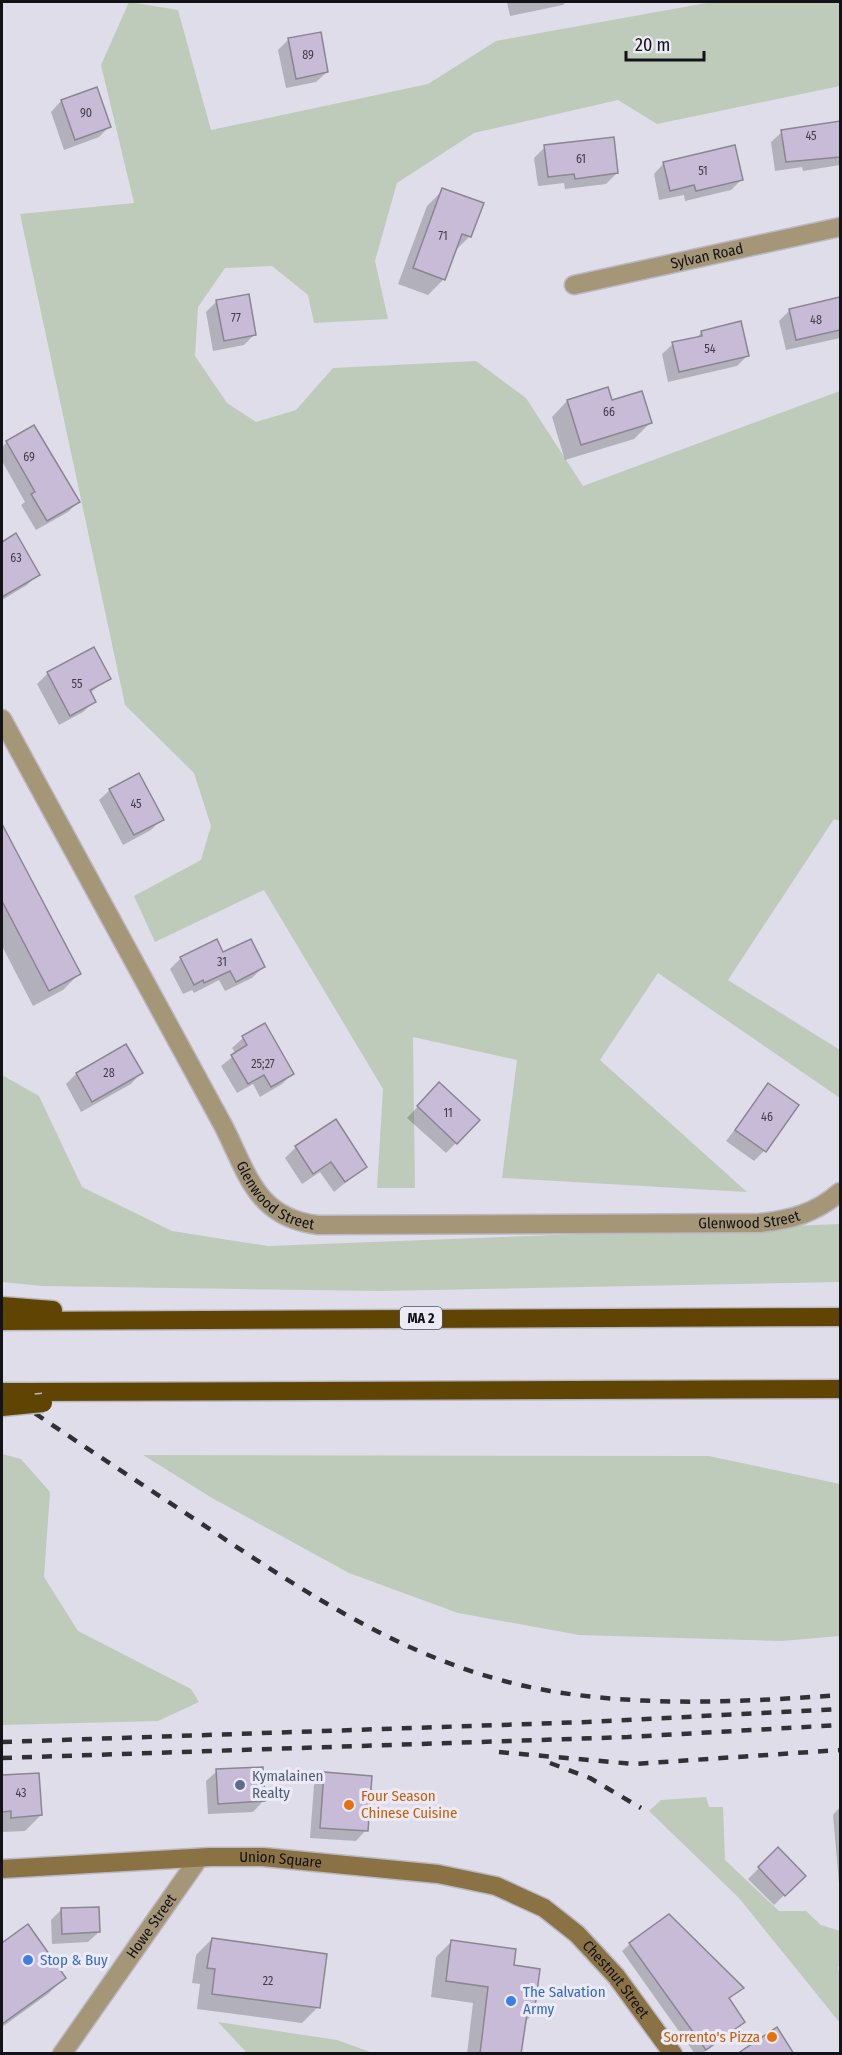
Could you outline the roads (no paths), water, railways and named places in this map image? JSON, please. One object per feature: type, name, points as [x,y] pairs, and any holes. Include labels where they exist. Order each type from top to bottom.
[{"type":"highway","points":[[2,1306],[184,1319]]},
{"type":"highway","name":"MA 2","points":[[2,1321],[840,1317]]},
{"type":"highway","points":[[2,1392],[840,1389]]},
{"type":"highway","points":[[2,1407],[165,1392]]},
{"type":"main road","name":"Union Square","points":[[2,1869],[199,1858],[282,1858],[468,1878],[509,1890],[552,1914]]},
{"type":"main road","name":"Chestnut Street","points":[[552,1914],[577,1934],[616,1977],[673,2054]]},
{"type":"street","name":"Sylvan Road","points":[[574,285],[840,227]]},
{"type":"street","name":"Glenwood Street","points":[[2,719],[224,1127],[253,1186],[265,1203],[281,1216],[297,1223],[318,1225],[759,1223],[797,1217],[816,1210],[840,1191]]},
{"type":"street","name":"Howe Street","points":[[62,2054],[199,1858]]},
{"type":"railway","points":[[2,1391],[325,1603],[410,1647],[455,1665],[501,1680],[550,1691],[622,1699],[695,1702],[840,1695]]},
{"type":"railway","points":[[2,1742],[587,1722],[840,1709]]},
{"type":"railway","points":[[2,1758],[628,1737],[840,1725]]},
{"type":"railway","points":[[499,1752],[634,1764],[840,1750]]},
{"type":"railway","points":[[550,1763],[590,1778],[641,1808]]},
{"type":"place","name":"Kymalainen Realty","points":[[240,1785]]},
{"type":"place","name":"Four Season Chinese Cuisine","points":[[349,1805]]},
{"type":"place","name":"Stop & Buy","points":[[28,1960]]},
{"type":"place","name":"The Salvation Army","points":[[511,2001]]},
{"type":"place","name":"Sorrento's Pizza","points":[[772,2037]]}]
